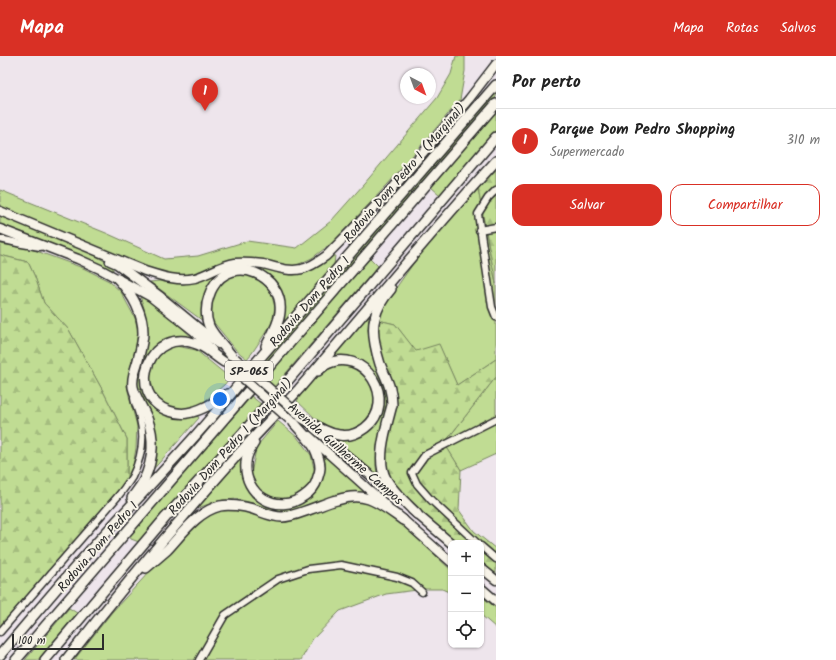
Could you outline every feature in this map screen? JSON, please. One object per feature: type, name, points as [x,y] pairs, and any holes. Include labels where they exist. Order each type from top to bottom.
[{"type":"highway","name":"Rodovia Dom Pedro I (Marginal)","points":[[0,655],[55,590],[235,390],[253,366],[496,85]]},
{"type":"highway","name":"Rodovia Dom Pedro I","points":[[16,660],[496,104]]},
{"type":"highway","name":"SP-065","points":[[45,660],[166,517],[243,433],[496,137]]},
{"type":"highway","name":"Rodovia Dom Pedro I (Marginal)","points":[[66,660],[120,592],[227,467],[299,388],[450,211],[496,161]]},
{"type":"highway","points":[[417,514],[393,489],[385,478],[383,471],[381,453],[392,405],[392,397],[375,346],[374,319],[378,308],[386,295],[425,247],[450,211]]},
{"type":"highway","points":[[233,356],[209,327],[206,314],[207,300],[213,286],[221,277],[230,272],[250,270],[261,275],[272,284],[279,297],[280,311],[271,336],[253,366]]},
{"type":"highway","points":[[112,526],[143,482],[150,465],[152,452],[152,437],[149,423],[133,386],[133,375],[138,362],[143,334],[142,317],[136,302],[118,279]]},
{"type":"highway","points":[[226,364],[199,345],[173,341],[156,351],[149,361],[146,371],[146,384],[149,393],[155,402],[164,409],[186,413],[196,411],[235,390]]},
{"type":"highway","points":[[296,418],[328,432],[344,436],[357,433],[371,423],[379,408],[380,396],[377,385],[364,368],[351,362],[342,361],[326,365],[311,376],[299,388]]},
{"type":"highway","points":[[268,423],[247,455],[246,473],[254,491],[261,498],[268,501],[285,504],[303,498],[310,492],[316,485],[320,468],[319,459],[314,447],[296,418]]},
{"type":"highway","points":[[120,592],[166,551],[194,521],[207,512],[220,506],[233,505],[252,508],[267,514],[282,517],[297,514],[336,500],[351,496],[358,496],[379,503],[402,520]]},
{"type":"highway","points":[[48,660],[58,645]]},
{"type":"main road","name":"Avenida Guilherme Campos","points":[[0,211],[144,271],[163,277],[180,280],[195,278],[234,263],[244,262],[292,270],[303,268],[326,256],[392,189],[469,99],[496,64]]},
{"type":"main road","name":"Avenida Guilherme Campos","points":[[0,230],[78,259],[151,297],[194,331],[226,364],[417,514],[448,540]]},
{"type":"main road","name":"Avenida Guilherme Campos","points":[[83,246],[116,264],[161,297],[233,356],[362,483],[448,559]]},
{"type":"main road","points":[[484,570],[496,580]]},
{"type":"main road","points":[[484,591],[496,601]]},
{"type":"street","points":[[496,190],[488,198],[478,214],[479,230],[492,307],[496,317]]},
{"type":"street","points":[[479,230],[496,227]]},
{"type":"street","points":[[0,239],[53,249]]},
{"type":"street","points":[[0,632],[119,495],[131,478],[141,452],[142,432],[140,418],[135,405],[133,386]]},
{"type":"street","points":[[474,540],[431,500],[418,484],[412,473],[425,455],[496,419]]},
{"type":"street","points":[[484,548],[496,558]]},
{"type":"street","points":[[199,660],[225,614],[278,579],[308,569],[341,565],[396,577],[412,583],[422,592]]},
{"type":"green space","points":[[456,56],[465,56],[465,71],[460,100],[388,184],[332,243],[312,258],[295,266],[277,265],[213,268],[181,276],[141,268],[0,207],[0,190],[106,233],[164,259],[198,256],[247,241],[297,248],[331,221],[432,104],[436,104],[436,99],[451,74]]},
{"type":"green space","points":[[496,92],[496,97],[258,372],[255,370]]},
{"type":"green space","points":[[496,112],[496,130],[440,195],[431,187]]},
{"type":"green space","points":[[496,170],[496,284],[478,189]]},
{"type":"green space","points":[[478,189],[496,284],[496,359],[457,385],[439,345],[416,352],[395,324],[374,319],[425,247]]},
{"type":"green space","points":[[0,215],[89,252],[113,266],[113,270],[0,226]]},
{"type":"green space","points":[[0,244],[31,249],[83,268],[109,281],[121,292],[135,318],[138,331],[136,348],[127,386],[137,426],[133,466],[127,478],[127,439],[103,391],[69,330],[44,303],[28,262],[0,255]]},
{"type":"green space","points":[[0,255],[28,262],[44,303],[69,330],[103,391],[127,439],[127,478],[117,492],[0,627]]},
{"type":"green space","points":[[335,255],[334,266],[284,322],[285,307],[282,294],[272,279],[260,270],[249,267],[238,267],[220,273],[208,287],[201,303],[203,321],[150,282],[159,281],[183,284],[197,281],[236,265],[261,267],[281,274],[294,275],[306,272]]},
{"type":"green space","points":[[370,258],[378,266],[274,387],[265,379]]},
{"type":"green space","points":[[238,272],[257,279],[270,290],[275,307],[272,323],[247,359],[236,350],[211,319],[210,300],[222,282]]},
{"type":"green space","points":[[140,296],[175,321],[194,339],[174,337],[168,338],[157,344],[148,355],[142,382],[169,416],[184,418],[197,415],[199,418],[150,473],[155,450],[136,387],[146,326],[144,308]]},
{"type":"green space","points":[[369,313],[368,330],[372,355],[386,389],[388,405],[377,446],[377,474],[372,472],[332,440],[343,440],[375,422],[379,383],[372,370],[361,360],[346,357],[332,357]]},
{"type":"green space","points":[[374,319],[395,324],[416,351],[439,344],[457,385],[496,359],[496,377],[446,441],[446,446],[461,470],[459,510],[474,531],[496,549],[496,574],[484,566],[484,540],[449,540],[385,478],[381,453],[394,385],[379,359]]},
{"type":"green space","points":[[176,346],[196,350],[230,378],[198,407],[181,410],[165,405],[153,394],[150,378],[153,363],[164,351]]},
{"type":"green space","points":[[339,364],[359,369],[372,383],[375,399],[371,413],[362,424],[347,431],[330,428],[315,418],[297,401],[316,376]]},
{"type":"green space","points":[[496,377],[496,454],[461,470],[446,446],[446,441]]},
{"type":"green space","points":[[251,396],[261,404],[139,542],[131,539],[129,535]]},
{"type":"green space","points":[[278,421],[297,437],[311,455],[315,473],[306,490],[291,499],[274,498],[259,489],[251,474],[257,446]]},
{"type":"green space","points":[[323,454],[364,491],[344,493],[307,507],[286,512],[267,510],[253,503],[236,499],[217,501],[198,508],[242,457],[241,468],[252,492],[289,507],[303,502],[313,494],[324,466]]},
{"type":"green space","points":[[342,498],[379,503],[448,567],[448,592],[442,589],[425,589],[386,594],[340,611],[312,640],[301,660],[74,660],[112,612],[203,514],[227,506],[277,516]]},
{"type":"green space","points":[[484,598],[496,608],[496,628],[484,618]]},
{"type":"green space","points":[[69,608],[77,613],[38,660],[25,660]]},
{"type":"place","name":"Parque Dom Pedro Shopping","points":[[205,111]]}]
